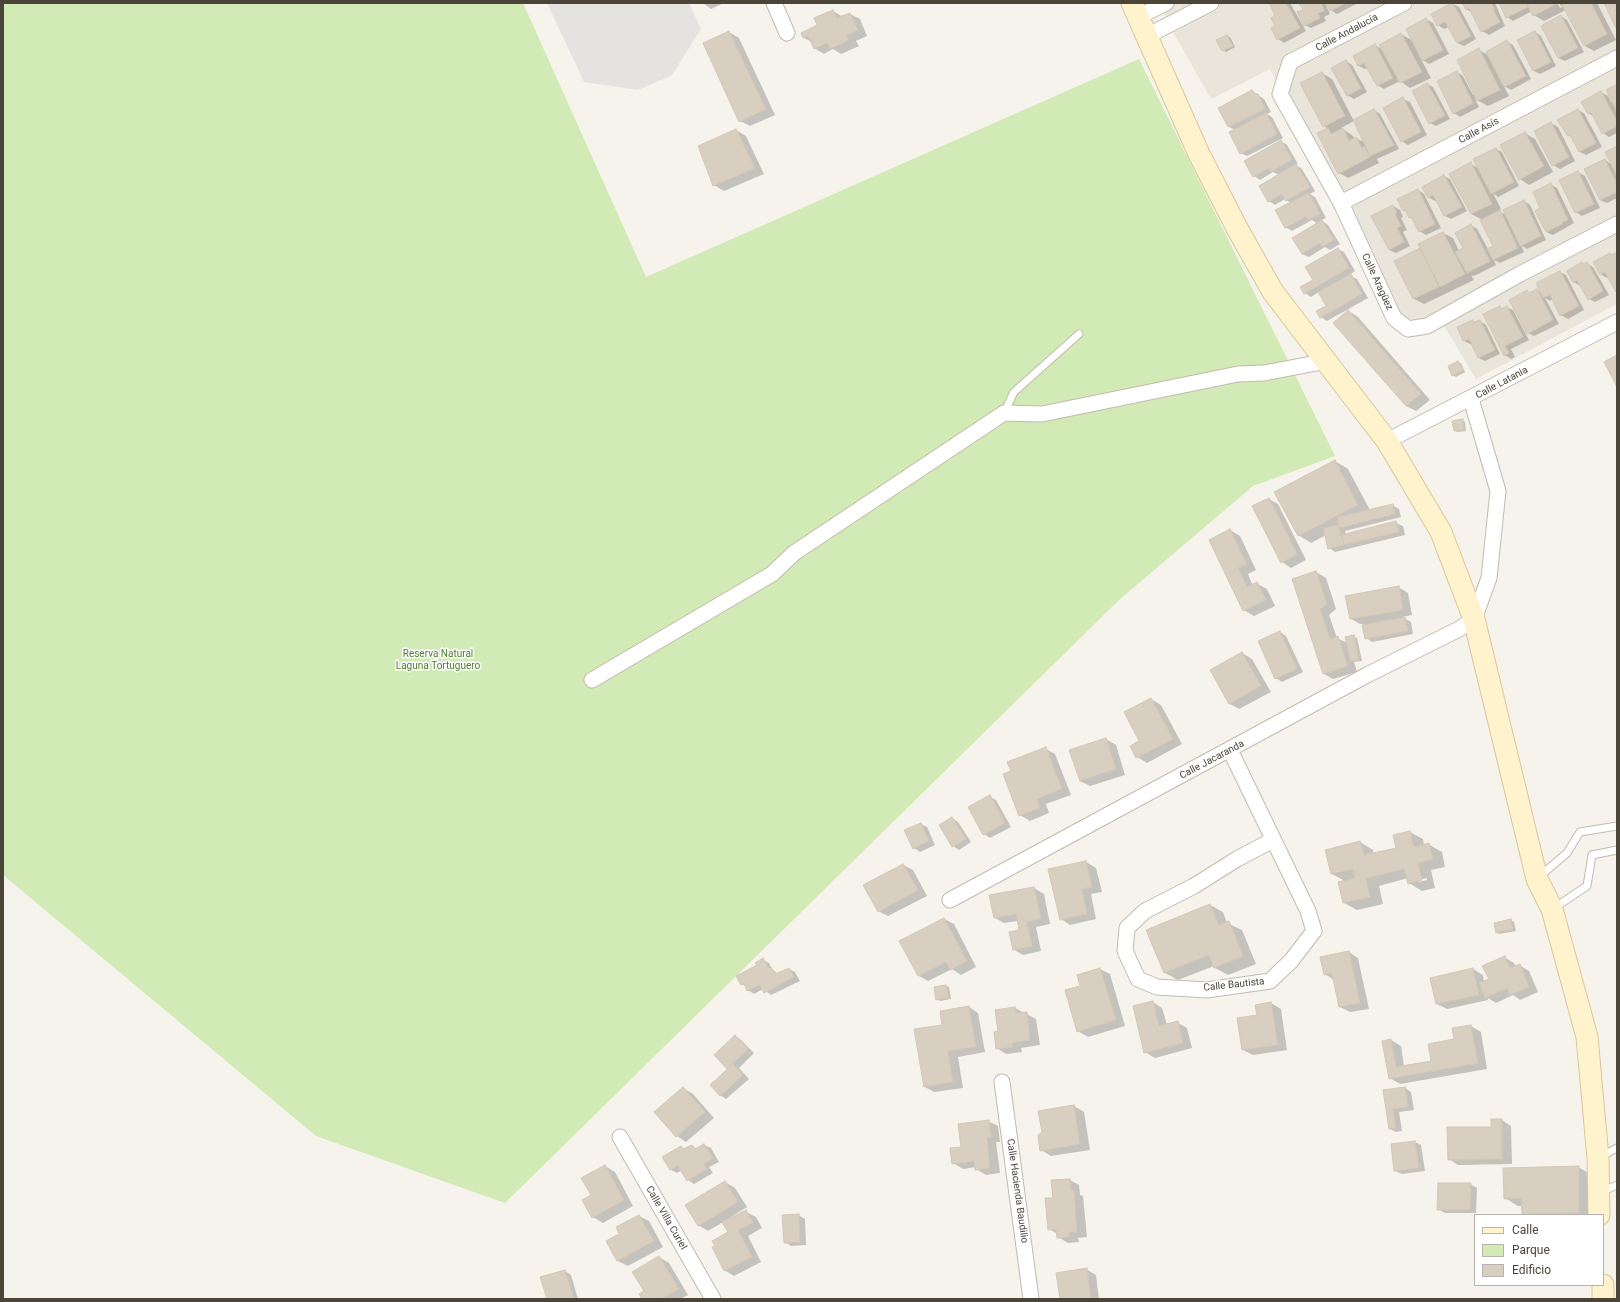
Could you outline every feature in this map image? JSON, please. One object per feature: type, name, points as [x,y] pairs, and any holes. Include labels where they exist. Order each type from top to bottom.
[{"type":"street","points":[[774,3],[787,33]]},
{"type":"street","points":[[1166,3],[1135,10],[1199,154],[1242,237],[1273,292],[1327,361],[1387,442],[1441,532],[1474,620],[1537,879],[1552,909],[1587,1037],[1598,1158],[1599,1214]]},
{"type":"street","points":[[1147,36],[1211,3]]},
{"type":"street","name":"Calle Andalucía","points":[[1290,62],[1404,3]]},
{"type":"street","name":"Calle Asís","points":[[1341,203],[1617,58]]},
{"type":"street","name":"Calle Aragüez","points":[[1290,62],[1280,94],[1341,203],[1394,318],[1408,329],[1427,326],[1527,270],[1617,224]]},
{"type":"street","name":"Calle Latania","points":[[1387,442],[1617,322]]},
{"type":"street","points":[[592,680],[772,574],[794,553],[1004,413],[1042,414],[1238,374],[1264,373],[1327,361]]},
{"type":"street","points":[[1471,399],[1498,491],[1488,578],[1474,620]]},
{"type":"street","name":"Calle Jacaranda","points":[[950,900],[1367,675],[1474,620]]},
{"type":"street","name":"Calle Bautista","points":[[1230,750],[1308,911],[1314,931],[1290,961],[1270,981],[1207,990],[1157,987],[1138,979],[1125,951],[1127,928],[1145,911],[1194,886],[1237,859],[1273,840]]},
{"type":"street","name":"Calle Hacienda Baudilio","points":[[1002,1082],[1031,1299]]},
{"type":"street","name":"Calle Villa Curiel","points":[[620,1137],[713,1299]]},
{"type":"street","points":[[1603,1286],[1603,1299]]},
{"type":"lane","points":[[1004,413],[1014,392],[1079,334]]},
{"type":"lane","points":[[1537,879],[1567,853],[1580,832],[1617,826]]},
{"type":"lane","points":[[1552,909],[1587,886],[1592,855],[1617,850]]},
{"type":"lane","points":[[1598,1158],[1617,1148]]},
{"type":"lane","points":[[1598,1193],[1617,1185]]},
{"type":"shaded area","points":[[547,3],[689,3],[701,29],[672,75],[638,90],[584,82]]},
{"type":"shaded area","points":[[1159,3],[1617,3],[1617,304],[1476,379],[1440,319],[1408,329],[1384,316],[1377,282],[1270,69],[1211,99],[1169,25]]},
{"type":"green space","name":"Reserva Natural Laguna Tortuguero","points":[[3,3],[523,3],[646,277],[1139,59],[1335,456],[1253,486],[1119,600],[505,1203],[316,1136],[3,875]]},
{"type":"building","points":[[1269,3],[1286,3],[1300,28],[1277,40],[1271,28],[1275,26],[1271,18],[1275,15]]},
{"type":"building","points":[[1299,3],[1321,3],[1324,11],[1318,13],[1320,18],[1304,26],[1297,12],[1303,10]]},
{"type":"building","points":[[1326,3],[1346,3],[1330,11]]},
{"type":"building","points":[[1452,3],[1471,36],[1457,43],[1445,22],[1437,26],[1431,14]]},
{"type":"building","points":[[1462,3],[1491,3],[1500,22],[1481,32],[1469,8],[1466,10]]},
{"type":"building","points":[[1499,3],[1526,3],[1528,7],[1506,18]]},
{"type":"building","points":[[1526,3],[1558,3],[1533,16]]},
{"type":"building","points":[[1566,3],[1591,3],[1607,34],[1584,46],[1562,5]]},
{"type":"building","points":[[1604,3],[1617,3],[1617,28],[1616,28]]},
{"type":"building","points":[[833,10],[837,18],[850,13],[858,30],[847,35],[849,40],[830,49],[827,43],[814,49],[808,36],[803,38],[801,33],[817,25],[814,18]]},
{"type":"building","points":[[1561,15],[1578,48],[1558,58],[1541,26]]},
{"type":"building","points":[[1426,18],[1443,50],[1422,61],[1406,29]]},
{"type":"building","points":[[729,31],[766,109],[739,122],[703,43]]},
{"type":"building","points":[[1535,31],[1551,62],[1533,71],[1517,40]]},
{"type":"building","points":[[1401,33],[1422,72],[1400,83],[1379,45]]},
{"type":"building","points":[[1227,35],[1233,46],[1222,51],[1216,40]]},
{"type":"building","points":[[1507,40],[1526,76],[1504,87],[1486,52]]},
{"type":"building","points":[[1375,44],[1393,78],[1377,86],[1364,63],[1358,66],[1353,56]]},
{"type":"building","points":[[1479,48],[1500,90],[1477,101],[1457,60]]},
{"type":"building","points":[[1346,60],[1361,88],[1347,96],[1331,68]]},
{"type":"building","points":[[1457,71],[1473,103],[1453,114],[1437,81]]},
{"type":"building","points":[[1322,72],[1345,116],[1323,127],[1300,83]]},
{"type":"building","points":[[1427,83],[1445,115],[1429,124],[1412,91]]},
{"type":"building","points":[[1617,84],[1617,112],[1606,90]]},
{"type":"building","points":[[1252,90],[1255,94],[1258,94],[1265,109],[1228,127],[1218,108]]},
{"type":"building","points":[[1601,91],[1617,121],[1617,126],[1602,134],[1591,112],[1588,114],[1581,102]]},
{"type":"building","points":[[1403,97],[1421,132],[1401,142],[1383,108]]},
{"type":"building","points":[[1374,109],[1394,145],[1370,156],[1353,120]]},
{"type":"building","points":[[1578,109],[1596,143],[1579,152],[1570,135],[1568,136],[1557,120]]},
{"type":"building","points":[[1266,113],[1277,134],[1240,154],[1229,132]]},
{"type":"building","points":[[1551,122],[1569,157],[1552,166],[1534,131]]},
{"type":"building","points":[[1328,128],[1331,134],[1343,128],[1349,141],[1356,137],[1362,148],[1364,146],[1370,157],[1338,174],[1317,133]]},
{"type":"building","points":[[736,129],[755,168],[713,186],[698,146]]},
{"type":"building","points":[[1525,132],[1544,166],[1519,180],[1500,145]]},
{"type":"building","points":[[1281,140],[1292,160],[1271,172],[1269,168],[1253,177],[1244,161]]},
{"type":"building","points":[[1617,146],[1617,176],[1605,152]]},
{"type":"building","points":[[1496,148],[1514,182],[1491,194],[1473,159]]},
{"type":"building","points":[[1605,159],[1617,184],[1617,192],[1600,200],[1584,169]]},
{"type":"building","points":[[1471,162],[1492,204],[1471,214],[1449,174]]},
{"type":"building","points":[[1296,164],[1310,187],[1286,201],[1282,194],[1268,202],[1259,186]]},
{"type":"building","points":[[1578,171],[1594,204],[1575,213],[1559,180]]},
{"type":"building","points":[[1444,175],[1462,207],[1444,216],[1433,195],[1428,198],[1422,187]]},
{"type":"building","points":[[1551,183],[1568,220],[1546,232],[1535,211],[1540,208],[1533,192]]},
{"type":"building","points":[[1418,189],[1435,224],[1419,232],[1411,217],[1409,218],[1405,210],[1403,211],[1397,199]]},
{"type":"building","points":[[1309,193],[1320,214],[1309,220],[1306,217],[1285,228],[1275,210]]},
{"type":"building","points":[[1524,200],[1541,236],[1520,246],[1503,210]]},
{"type":"building","points":[[1393,205],[1397,213],[1395,214],[1401,226],[1397,228],[1404,242],[1389,250],[1371,216]]},
{"type":"building","points":[[1500,210],[1518,248],[1493,260],[1487,249],[1493,246],[1480,220]]},
{"type":"building","points":[[1322,220],[1334,240],[1322,247],[1320,243],[1302,254],[1292,238]]},
{"type":"building","points":[[1471,224],[1490,261],[1467,273],[1455,252],[1463,248],[1455,233]]},
{"type":"building","points":[[1443,232],[1465,274],[1440,287],[1418,244]]},
{"type":"building","points":[[1338,248],[1349,268],[1304,294],[1300,287],[1313,280],[1305,267]]},
{"type":"building","points":[[1420,248],[1439,287],[1413,299],[1394,261]]},
{"type":"building","points":[[1610,253],[1611,255],[1615,253],[1617,255],[1616,292],[1605,272],[1600,275],[1593,262]]},
{"type":"building","points":[[1582,262],[1583,264],[1587,262],[1603,291],[1588,300],[1577,280],[1573,283],[1567,271]]},
{"type":"building","points":[[1560,271],[1579,306],[1560,316],[1550,295],[1543,298],[1536,283]]},
{"type":"building","points":[[1351,274],[1362,294],[1320,318],[1316,311],[1326,306],[1318,292]]},
{"type":"building","points":[[1537,289],[1553,320],[1527,334],[1509,300],[1527,290],[1529,293]]},
{"type":"building","points":[[1500,306],[1501,309],[1507,306],[1523,337],[1505,346],[1509,353],[1504,356],[1483,314]]},
{"type":"building","points":[[1348,310],[1421,394],[1406,406],[1333,323]]},
{"type":"building","points":[[1473,320],[1474,322],[1480,320],[1495,350],[1478,358],[1469,339],[1463,341],[1457,327]]},
{"type":"building","points":[[1617,355],[1617,387],[1604,362]]},
{"type":"building","points":[[1458,361],[1463,370],[1452,376],[1448,366]]},
{"type":"building","points":[[1463,419],[1464,430],[1454,431],[1452,421]]},
{"type":"building","points":[[1335,460],[1358,505],[1298,536],[1274,492]]},
{"type":"building","points":[[1269,498],[1297,554],[1281,563],[1252,506]]},
{"type":"building","points":[[1393,504],[1395,514],[1339,528],[1337,517]]},
{"type":"building","points":[[1396,521],[1399,532],[1344,545],[1341,535]]},
{"type":"building","points":[[1338,525],[1344,545],[1328,549],[1323,528]]},
{"type":"building","points":[[1230,529],[1247,564],[1238,568],[1247,587],[1257,582],[1266,600],[1243,611],[1209,540]]},
{"type":"building","points":[[1316,571],[1327,604],[1320,609],[1330,639],[1338,636],[1348,666],[1323,674],[1292,579]]},
{"type":"building","points":[[1399,586],[1403,610],[1350,619],[1345,596]]},
{"type":"building","points":[[1405,617],[1408,631],[1365,639],[1362,625]]},
{"type":"building","points":[[1280,631],[1297,669],[1275,679],[1258,641]]},
{"type":"building","points":[[1354,635],[1359,660],[1350,661],[1345,637]]},
{"type":"building","points":[[1242,652],[1261,686],[1229,704],[1210,670]]},
{"type":"building","points":[[1151,698],[1173,739],[1136,758],[1130,746],[1139,741],[1124,712]]},
{"type":"building","points":[[1106,738],[1116,769],[1080,781],[1069,750]]},
{"type":"building","points":[[1046,747],[1062,789],[1037,799],[1040,808],[1019,816],[1003,774],[1011,771],[1007,762]]},
{"type":"building","points":[[990,795],[1005,823],[983,835],[968,807]]},
{"type":"building","points":[[952,817],[966,839],[952,847],[939,825]]},
{"type":"building","points":[[921,823],[929,841],[913,849],[904,830]]},
{"type":"building","points":[[1410,831],[1414,847],[1429,843],[1433,859],[1418,863],[1422,880],[1408,884],[1404,869],[1366,878],[1370,897],[1343,903],[1338,882],[1355,878],[1353,869],[1331,874],[1325,850],[1360,841],[1364,855],[1396,848],[1393,835]]},
{"type":"building","points":[[1086,861],[1092,887],[1082,889],[1087,914],[1060,920],[1048,869]]},
{"type":"building","points":[[903,864],[918,890],[878,912],[863,885]]},
{"type":"building","points":[[1034,887],[1041,919],[1027,922],[1032,946],[1013,950],[1009,932],[1019,930],[1016,914],[994,918],[989,895]]},
{"type":"building","points":[[1210,904],[1219,925],[1229,921],[1243,956],[1214,968],[1209,955],[1164,973],[1146,930]]},
{"type":"building","points":[[944,918],[967,961],[950,970],[946,962],[918,976],[899,941]]},
{"type":"building","points":[[1511,919],[1513,929],[1496,933],[1494,923]]},
{"type":"building","points":[[1349,951],[1360,1003],[1339,1007],[1332,973],[1324,975],[1320,957]]},
{"type":"building","points":[[1505,956],[1510,968],[1520,964],[1529,987],[1510,995],[1507,988],[1485,998],[1479,983],[1489,979],[1482,966]]},
{"type":"building","points":[[763,958],[768,968],[771,967],[775,974],[789,968],[794,977],[764,993],[760,985],[747,991],[744,983],[741,985],[736,976],[757,965],[755,963]]},
{"type":"building","points":[[1100,968],[1116,1020],[1077,1032],[1065,990],[1080,986],[1077,975]]},
{"type":"building","points":[[1473,968],[1479,995],[1436,1004],[1430,978]]},
{"type":"building","points":[[946,985],[949,998],[936,1000],[934,987]]},
{"type":"building","points":[[1153,1001],[1159,1026],[1178,1021],[1183,1043],[1144,1053],[1133,1006]]},
{"type":"building","points":[[1271,1002],[1278,1045],[1242,1050],[1237,1018],[1257,1015],[1255,1005]]},
{"type":"building","points":[[969,1006],[976,1047],[948,1051],[953,1082],[924,1087],[914,1029],[942,1025],[940,1011]]},
{"type":"building","points":[[1015,1007],[1016,1013],[1027,1012],[1030,1040],[1012,1043],[1013,1047],[996,1049],[994,1032],[998,1031],[995,1010]]},
{"type":"building","points":[[1471,1025],[1478,1063],[1389,1079],[1382,1041],[1391,1039],[1396,1067],[1431,1061],[1428,1044],[1454,1039],[1452,1028]]},
{"type":"building","points":[[735,1035],[748,1049],[727,1069],[714,1055]]},
{"type":"building","points":[[733,1064],[743,1075],[720,1096],[710,1085]]},
{"type":"building","points":[[683,1087],[705,1112],[676,1137],[654,1112]]},
{"type":"building","points":[[1405,1087],[1408,1107],[1393,1109],[1396,1128],[1389,1129],[1383,1090]]},
{"type":"building","points":[[1074,1105],[1080,1144],[1040,1151],[1038,1135],[1042,1132],[1038,1111]]},
{"type":"building","points":[[1491,1119],[1502,1119],[1502,1159],[1448,1160],[1447,1127],[1491,1127]]},
{"type":"building","points":[[989,1120],[991,1137],[987,1137],[990,1168],[975,1170],[974,1161],[952,1164],[950,1148],[961,1147],[958,1124]]},
{"type":"building","points":[[1415,1141],[1419,1168],[1394,1171],[1391,1144]]},
{"type":"building","points":[[704,1144],[713,1158],[704,1164],[707,1169],[687,1181],[678,1166],[670,1170],[662,1157],[681,1146],[683,1149],[692,1145],[695,1149]]},
{"type":"building","points":[[605,1165],[624,1200],[592,1218],[582,1200],[591,1195],[581,1178]]},
{"type":"building","points":[[1579,1166],[1579,1213],[1522,1214],[1521,1198],[1504,1199],[1503,1168]]},
{"type":"building","points":[[1070,1179],[1071,1190],[1074,1190],[1077,1232],[1069,1232],[1069,1237],[1057,1238],[1056,1229],[1048,1230],[1045,1198],[1053,1198],[1051,1180]]},
{"type":"building","points":[[725,1181],[738,1202],[698,1226],[685,1205]]},
{"type":"building","points":[[1438,1183],[1471,1183],[1470,1210],[1437,1210]]},
{"type":"building","points":[[746,1210],[753,1223],[738,1230],[752,1257],[724,1271],[712,1247],[715,1246],[712,1241],[728,1232],[722,1222]]},
{"type":"building","points":[[799,1214],[800,1242],[784,1243],[782,1215]]},
{"type":"building","points":[[639,1215],[654,1241],[617,1261],[606,1241],[619,1234],[616,1227]]},
{"type":"building","points":[[659,1256],[679,1289],[661,1299],[642,1299],[639,1294],[644,1291],[632,1272]]},
{"type":"building","points":[[1087,1268],[1091,1299],[1060,1299],[1056,1273]]},
{"type":"building","points":[[565,1270],[574,1299],[547,1299],[540,1277]]}]
